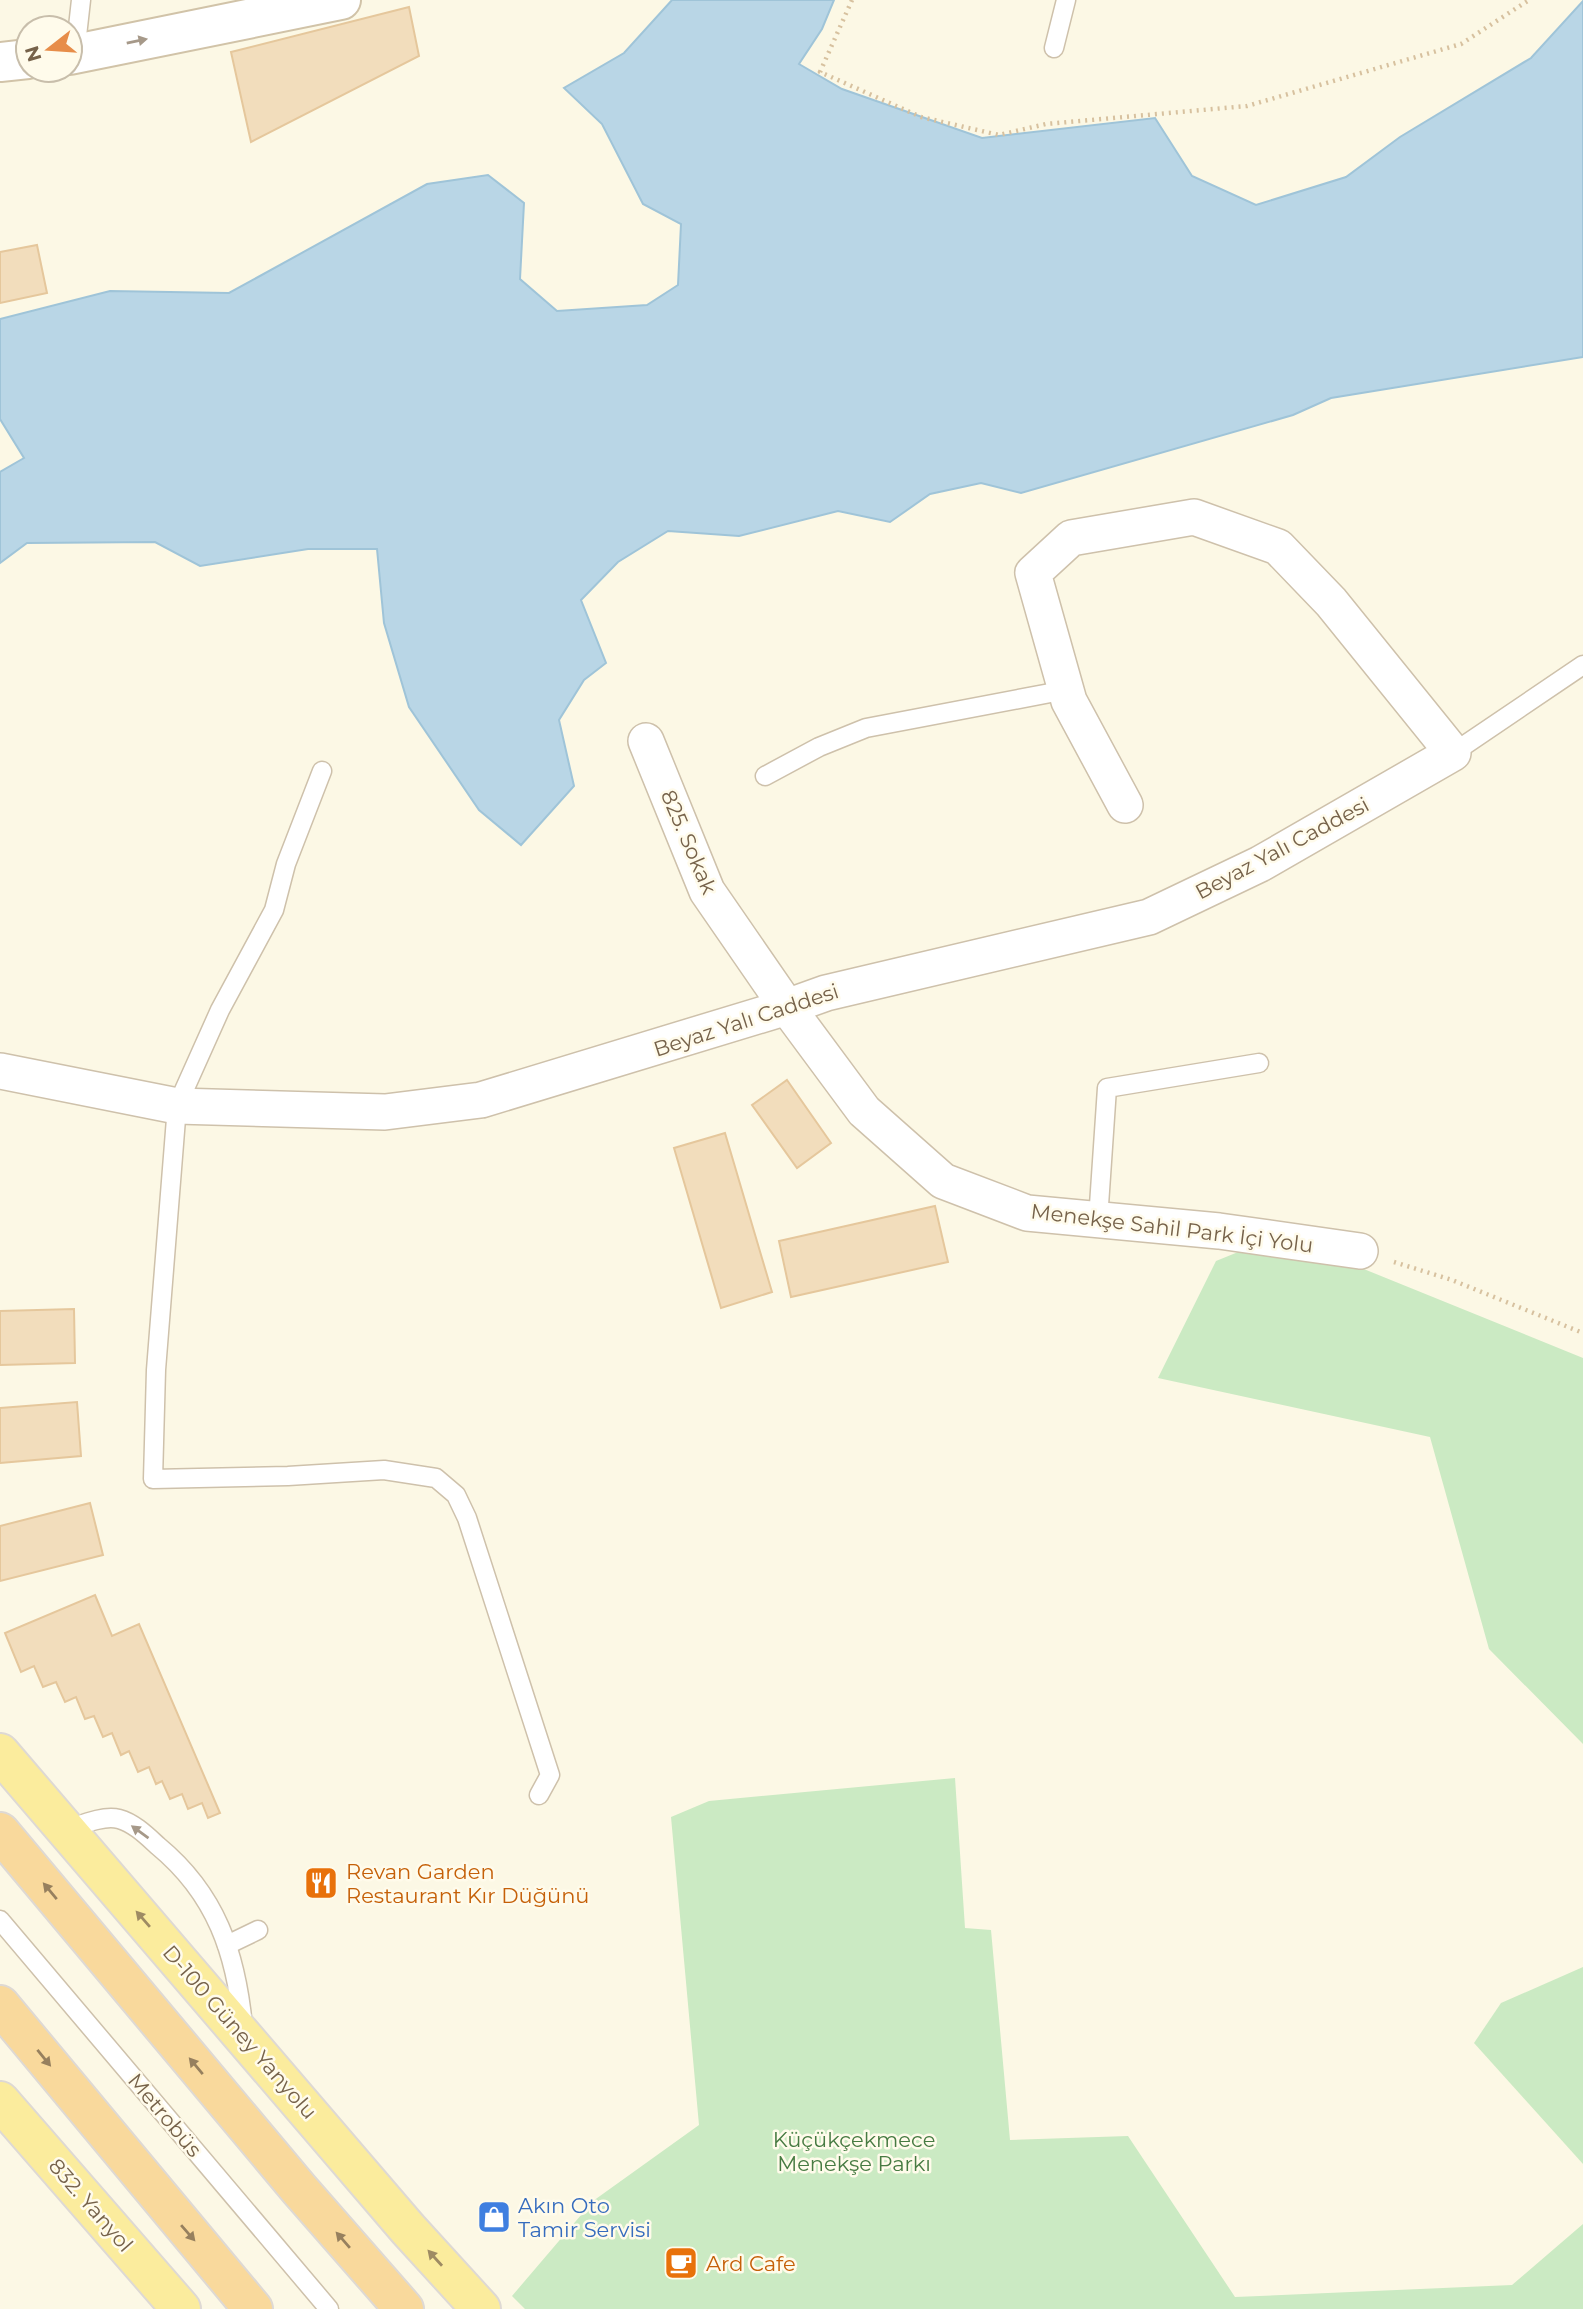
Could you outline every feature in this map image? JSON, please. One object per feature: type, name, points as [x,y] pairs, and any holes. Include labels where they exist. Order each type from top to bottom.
[{"type":"highway","points":[[0,1832],[299,2189],[404,2309]]},
{"type":"highway","points":[[0,2005],[253,2309]]},
{"type":"main road","points":[[84,52],[341,0]]},
{"type":"main road","name":"D-100 Güney Yanyolu","points":[[0,1753],[481,2309]]},
{"type":"main road","name":"832. Yanyol","points":[[0,2101],[181,2309]]},
{"type":"street","points":[[1125,805],[1069,701],[1034,573],[1071,538],[1194,517],[1278,547],[1331,602],[1453,753]]},
{"type":"street","name":"825. Sokak","points":[[646,741],[707,891],[787,1007]]},
{"type":"street","name":"Beyaz Yalı Caddesi","points":[[0,1072],[177,1106],[385,1112],[481,1100],[826,993],[1149,917],[1261,864],[1453,753]]},
{"type":"street","name":"Menekşe Sahil Park İçi Yolu","points":[[787,1007],[864,1111],[943,1181],[1027,1213],[1219,1231],[1360,1251]]},
{"type":"lane","points":[[1054,48],[1066,0]]},
{"type":"lane","points":[[1453,753],[1583,664]]},
{"type":"lane","points":[[765,776],[819,747],[866,727],[1066,690]]},
{"type":"lane","points":[[322,771],[286,864],[274,910],[220,1010],[177,1106],[156,1370],[152,1479],[288,1476],[384,1470],[436,1478],[456,1495],[479,1549],[550,1775],[539,1795]]},
{"type":"lane","points":[[1098,1220],[1107,1088],[1259,1063]]},
{"type":"lane","points":[[66,1830],[94,1821],[117,1818],[136,1827],[167,1853],[200,1889],[219,1918],[241,2006],[244,2037]]},
{"type":"lane","name":"Metrobüs","points":[[0,1920],[329,2309]]},
{"type":"lane","points":[[227,1945],[258,1930]]},
{"type":"path","points":[[852,0],[820,72],[921,117],[999,135],[1046,124],[1247,106],[1461,44],[1529,0]]},
{"type":"path","points":[[1360,1251],[1452,1280],[1583,1333]]},
{"type":"green space","points":[[1280,1235],[1583,1358],[1583,1744],[1489,1649],[1430,1437],[1158,1378],[1216,1261]]},
{"type":"green space","name":"Küçükçekmece Menekşe Parkı","points":[[955,1778],[965,1928],[991,1930],[1010,2140],[1128,2136],[1235,2297],[1512,2285],[1583,2224],[1583,2309],[525,2309],[512,2296],[593,2201],[699,2125],[671,1817],[709,1801]]},
{"type":"green space","points":[[1583,1967],[1583,2164],[1474,2043],[1501,2003]]},
{"type":"water","points":[[672,0],[834,0],[822,29],[799,64],[842,89],[982,138],[1155,118],[1192,176],[1256,205],[1346,177],[1400,137],[1531,58],[1583,1],[1583,357],[1331,398],[1293,415],[1021,493],[981,483],[930,494],[890,522],[838,511],[739,536],[668,531],[618,562],[581,600],[606,663],[584,680],[559,720],[574,786],[521,845],[479,810],[409,707],[384,623],[377,549],[308,549],[200,566],[155,542],[27,543],[0,563],[0,472],[24,458],[0,419],[0,319],[110,291],[229,293],[427,184],[488,175],[524,203],[520,279],[557,311],[647,305],[678,285],[681,224],[643,204],[602,124],[564,88],[624,53]]},
{"type":"building","points":[[409,7],[419,56],[251,142],[231,52]]},
{"type":"building","points":[[37,245],[47,293],[0,303],[0,252]]},
{"type":"building","points":[[787,1080],[831,1143],[797,1168],[752,1105]]},
{"type":"building","points":[[725,1133],[772,1292],[721,1308],[674,1148]]},
{"type":"building","points":[[935,1206],[948,1262],[791,1297],[779,1241]]},
{"type":"building","points":[[74,1309],[75,1363],[0,1365],[0,1311]]},
{"type":"building","points":[[77,1402],[81,1456],[0,1463],[0,1408]]},
{"type":"building","points":[[90,1503],[103,1555],[0,1581],[0,1526]]},
{"type":"building","points":[[95,1595],[112,1636],[139,1624],[220,1813],[208,1818],[202,1803],[188,1809],[182,1794],[170,1799],[162,1781],[156,1784],[149,1767],[138,1772],[129,1751],[121,1755],[112,1733],[103,1737],[94,1716],[85,1719],[76,1697],[65,1702],[56,1682],[43,1687],[34,1666],[21,1672],[5,1633]]},
{"type":"place","name":"Revan Garden Restaurant Kır Düğünü","points":[[321,1883]]},
{"type":"place","name":"Akın Oto Tamir Servisi","points":[[494,2217]]},
{"type":"place","name":"Ard Cafe","points":[[681,2263]]}]
